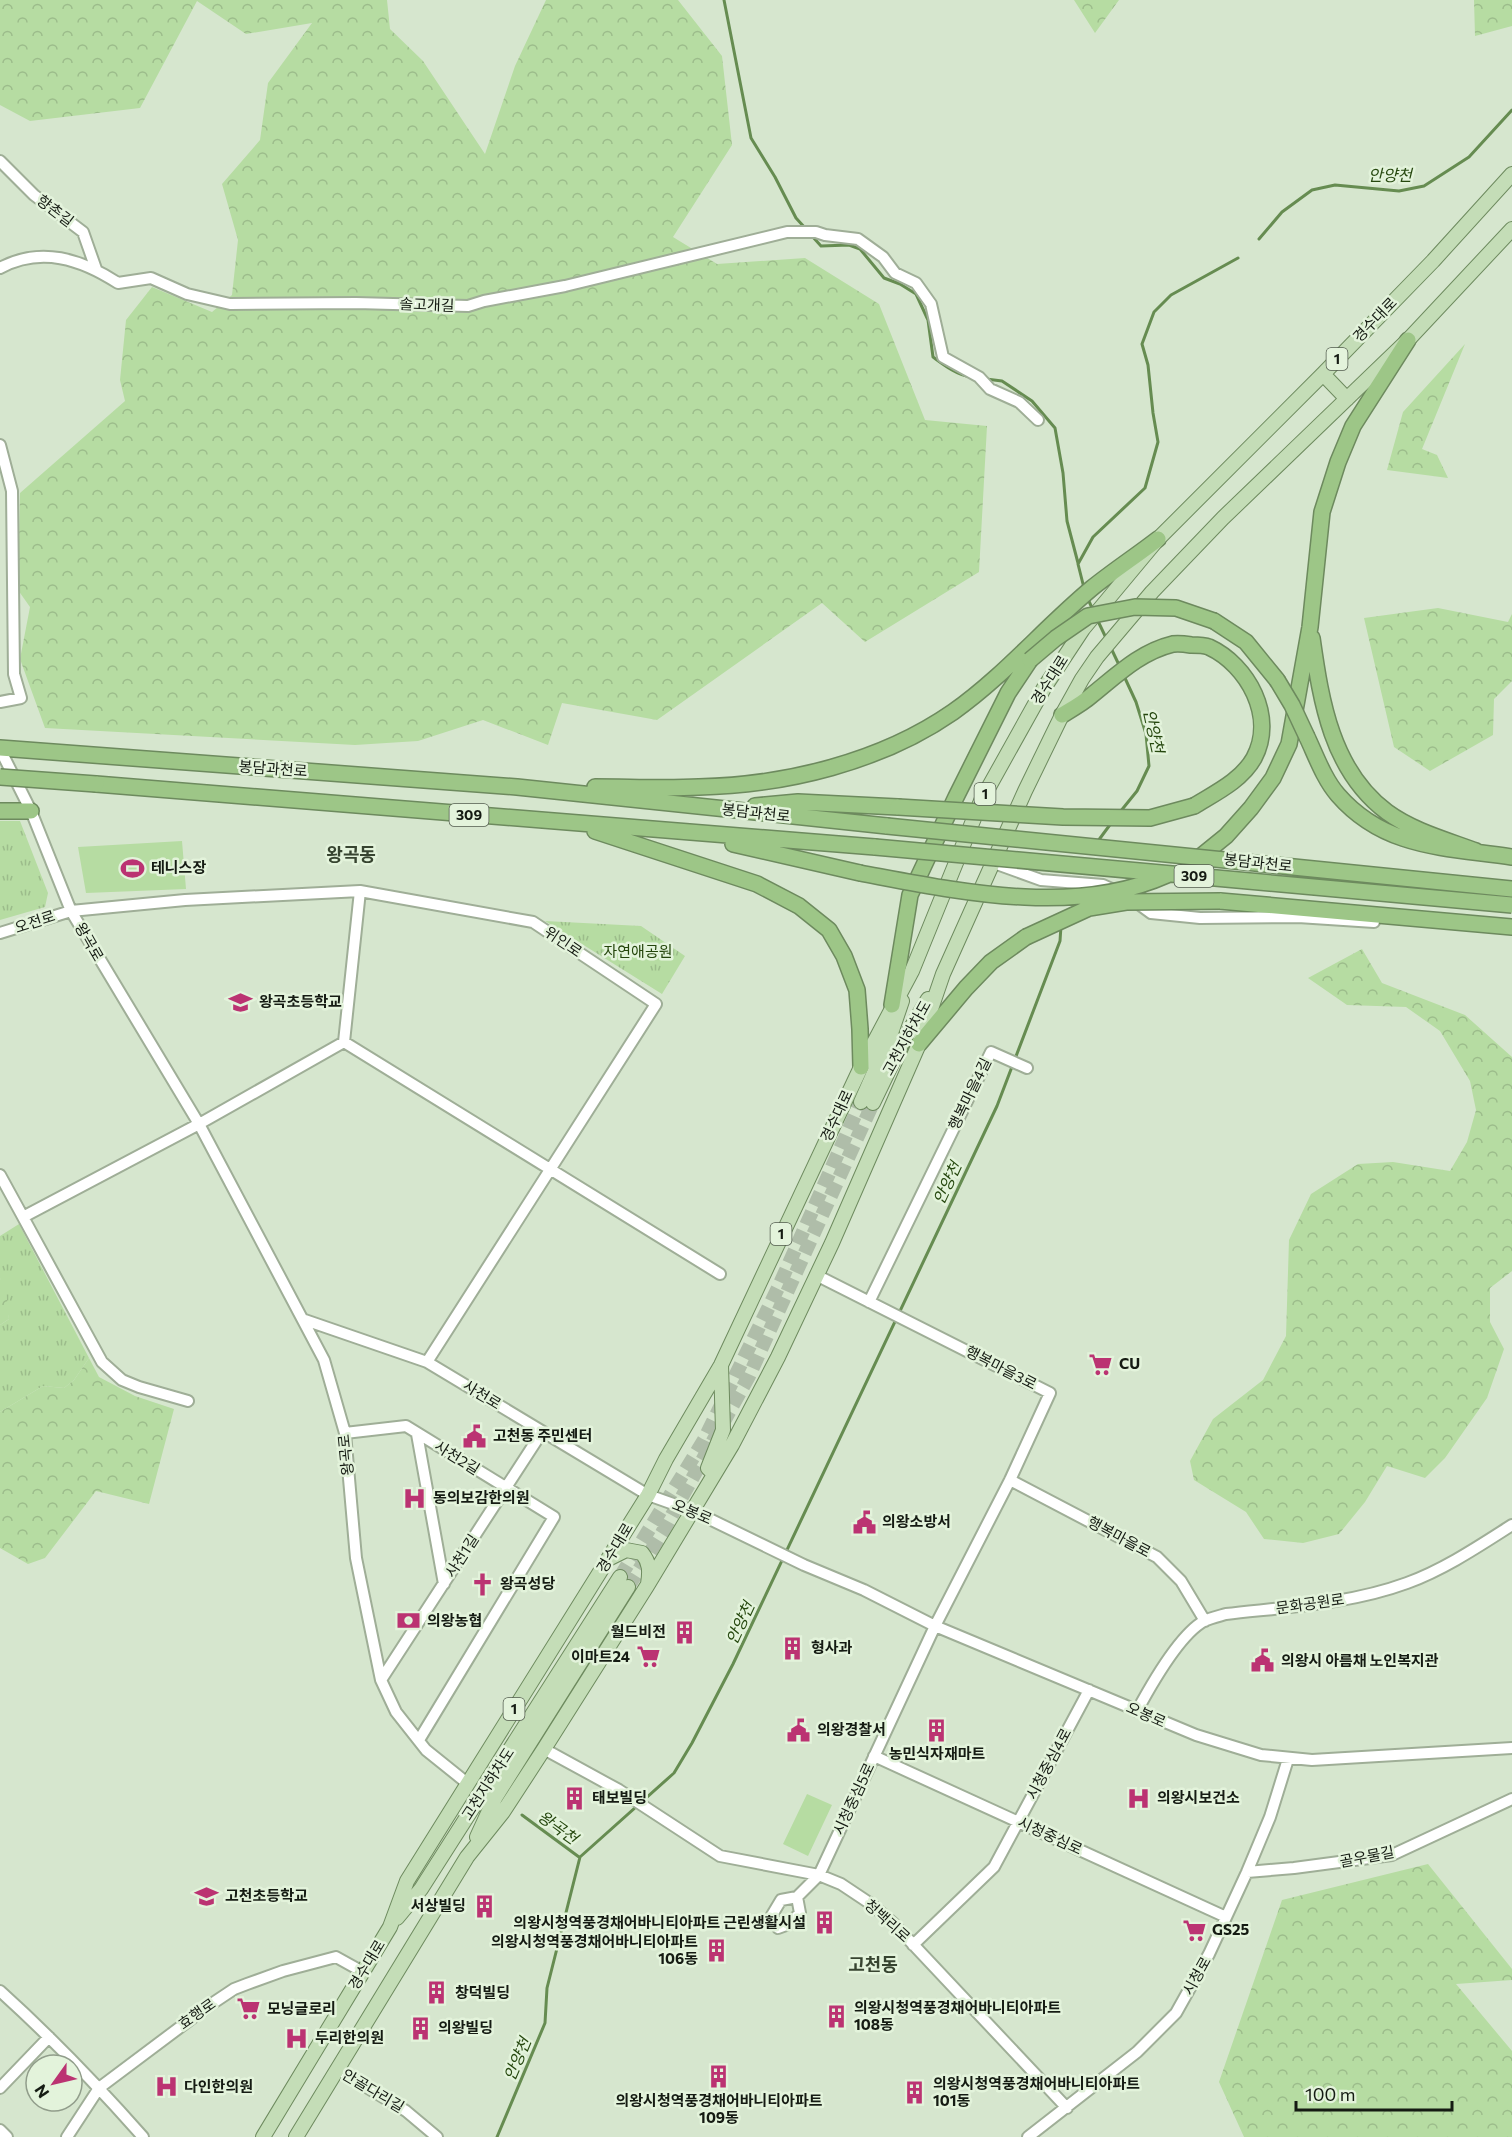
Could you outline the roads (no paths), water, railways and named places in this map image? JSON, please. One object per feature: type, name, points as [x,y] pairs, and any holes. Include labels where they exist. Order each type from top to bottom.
[{"type":"highway","points":[[684,833],[860,873],[958,891],[1050,898],[1106,893],[1150,883],[1189,866],[1226,836],[1251,808],[1273,778],[1289,744],[1310,627],[1322,512],[1338,462],[1353,426],[1408,340]]},
{"type":"highway","points":[[517,787],[701,788],[779,780],[875,752],[913,736],[952,712],[990,683],[1092,588],[1158,539]]},
{"type":"highway","points":[[892,1005],[910,895],[1003,703],[1030,660],[1056,638],[1088,616],[1135,607],[1176,608],[1214,621],[1246,642],[1277,680],[1292,705],[1322,769],[1337,793],[1359,815],[1379,829],[1401,839],[1428,846],[1512,856]]},
{"type":"highway","points":[[1310,627],[1326,718],[1336,746],[1350,772],[1366,792],[1387,812],[1418,830],[1476,851]]},
{"type":"highway","points":[[722,810],[798,802],[1063,817],[1150,818],[1194,806],[1230,785],[1253,758],[1262,733],[1254,690],[1230,660],[1207,646],[1175,644],[1149,653],[1127,665],[1090,697],[1062,715]]},
{"type":"highway","name":"봉담과천로","points":[[0,748],[517,787],[722,810],[1512,889]]},
{"type":"highway","name":"봉담과천로","points":[[0,777],[875,847],[1512,905]]},
{"type":"highway","points":[[0,811],[31,811]]},
{"type":"highway","points":[[569,823],[757,884],[799,906],[829,930],[844,956],[857,990],[861,1067]]},
{"type":"highway","points":[[919,1044],[966,987],[991,962],[1026,937],[1089,908],[1126,902],[1220,901],[1512,927]]},
{"type":"main road","name":"경수대로","points":[[263,2137],[390,1927],[407,1881],[648,1495],[666,1458],[721,1365],[861,1067],[912,971],[981,801],[1044,688],[1083,629],[1158,539],[1323,374],[1512,174]]},
{"type":"main road","name":"경수대로","points":[[296,2137],[467,1857],[503,1812],[544,1749],[720,1465],[778,1357],[816,1275],[919,1044],[943,974],[1062,715],[1097,657],[1152,592],[1223,518],[1408,340],[1512,229]]},
{"type":"main road","points":[[1323,374],[1347,399]]},
{"type":"main road","name":"고천지하차도","points":[[912,971],[867,1103],[943,974]]},
{"type":"main road","points":[[720,1465],[715,1471],[710,1471],[709,1463],[723,1430],[721,1365]]},
{"type":"main road","points":[[609,1559],[626,1550],[642,1553],[647,1560],[650,1572],[647,1586]]},
{"type":"main road","name":"고천지하차도","points":[[390,1927],[421,1889],[624,1582],[495,1798],[467,1857]]},
{"type":"street","name":"향촌길","points":[[0,161],[34,195],[83,232],[96,269]]},
{"type":"street","name":"솔고개길","points":[[0,268],[16,260],[51,255],[96,269],[118,283],[151,278],[187,294],[230,304],[333,303],[468,306],[565,286],[787,232],[816,232],[858,239],[883,257],[895,273],[916,283],[931,304],[942,357],[979,377],[990,389],[1019,402],[1038,420]]},
{"type":"street","points":[[0,445],[12,492],[14,674],[21,698],[0,702]]},
{"type":"street","name":"왕곡로","points":[[0,748],[31,811],[71,910],[199,1124],[305,1320],[324,1360],[345,1433],[356,1558],[381,1680],[396,1712],[426,1750],[467,1783]]},
{"type":"street","points":[[994,863],[1041,880],[1104,885],[1129,897],[1151,913],[1200,918],[1299,917],[1512,933]]},
{"type":"street","points":[[344,1042],[360,891]]},
{"type":"street","name":"위인로","points":[[71,910],[185,900],[360,891],[533,922],[656,1004],[552,1170],[427,1362]]},
{"type":"street","name":"오전로","points":[[0,933],[71,910]]},
{"type":"street","points":[[23,1217],[199,1124],[344,1042]]},
{"type":"street","points":[[344,1042],[720,1274]]},
{"type":"street","name":"행복마을4길","points":[[869,1302],[991,1052],[1027,1068]]},
{"type":"street","points":[[0,1175],[102,1362],[122,1380],[139,1388],[188,1401]]},
{"type":"street","name":"행복마을3로","points":[[816,1275],[1050,1393],[1010,1480],[935,1626]]},
{"type":"street","name":"사천로","points":[[305,1320],[427,1362],[648,1495]]},
{"type":"street","name":"사천2길","points":[[345,1433],[406,1426],[554,1517],[418,1740]]},
{"type":"street","name":"사천1길","points":[[381,1680],[542,1432]]},
{"type":"street","points":[[417,1434],[444,1584]]},
{"type":"street","name":"행복마을로","points":[[1010,1480],[1157,1557],[1181,1581],[1205,1621]]},
{"type":"street","name":"오봉로","points":[[648,1495],[693,1511],[767,1548],[864,1590],[935,1626],[1196,1735],[1261,1755],[1312,1761],[1512,1748]]},
{"type":"street","name":"문화공원로","points":[[1137,1711],[1169,1659],[1189,1633],[1205,1621],[1226,1614],[1362,1597],[1432,1572],[1512,1525]]},
{"type":"street","name":"시청중심5로","points":[[819,1875],[935,1626]]},
{"type":"street","name":"시청중심4로","points":[[913,1945],[994,1867],[1089,1690]]},
{"type":"street","name":"청백리로","points":[[544,1749],[618,1790],[720,1856],[819,1875],[841,1884],[871,1904],[913,1945],[1066,2108]]},
{"type":"street","name":"시청중심로","points":[[874,1756],[1226,1917]]},
{"type":"street","name":"시청로","points":[[1028,2137],[1137,2052],[1176,2013],[1209,1954],[1247,1872],[1270,1817],[1288,1759]]},
{"type":"street","name":"골우물길","points":[[1247,1872],[1392,1855],[1512,1798]]},
{"type":"street","points":[[797,1897],[819,1875]]},
{"type":"street","name":"효행로","points":[[67,2137],[99,2088],[193,2016],[234,1989],[283,1971],[336,1957],[363,1971]]},
{"type":"street","points":[[0,1991],[99,2088],[143,2137]]},
{"type":"street","points":[[0,2088],[49,2037]]},
{"type":"street","name":"안골다리길","points":[[337,2069],[406,2111],[437,2137]]},
{"type":"street","points":[[0,2130],[7,2137]]},
{"type":"waterway","points":[[724,0],[751,138],[796,218],[806,229]]},
{"type":"waterway","name":"안양천","points":[[1259,239],[1282,212],[1312,190],[1335,185],[1399,191],[1424,186],[1469,157],[1512,110]]},
{"type":"waterway","points":[[812,236],[821,246],[849,245],[860,249],[884,278],[916,294],[928,320],[933,357],[956,372],[971,377]]},
{"type":"waterway","name":"안양천","points":[[1084,588],[1078,564],[1093,537],[1145,488],[1158,442],[1148,365],[1142,344],[1154,312],[1171,295],[1238,258]]},
{"type":"waterway","points":[[986,379],[1002,381],[1032,401],[1055,428],[1063,473],[1067,521],[1078,563]]},
{"type":"waterway","name":"안양천","points":[[1087,597],[1093,610]]},
{"type":"waterway","name":"안양천","points":[[1097,619],[1107,640]]},
{"type":"waterway","name":"안양천","points":[[1110,646],[1120,667]]},
{"type":"waterway","name":"안양천","points":[[1120,812],[1137,791],[1149,766],[1146,734],[1136,702],[1124,676]]},
{"type":"waterway","name":"안양천","points":[[1098,841],[1112,822]]},
{"type":"waterway","name":"안양천","points":[[497,2137],[545,2023],[547,1988],[580,1857],[674,1773],[733,1664],[997,1106],[1060,941],[1061,926]]},
{"type":"waterway","name":"왕곡천","points":[[522,1815],[579,1857]]},
{"type":"tunnel","points":[[620,1577],[704,1440],[778,1288],[861,1102]]},
{"type":"tunnel","points":[[628,1587],[662,1533],[749,1376],[873,1103]]},
{"type":"place","name":"테니스장","points":[[133,868]]},
{"type":"place","name":"왕곡초등학교","points":[[241,1002]]},
{"type":"place","name":"CU","points":[[1101,1364]]},
{"type":"place","name":"고천동 주민센터","points":[[475,1436]]},
{"type":"place","name":"동의보감한의원","points":[[415,1498]]},
{"type":"place","name":"의왕소방서","points":[[864,1522]]},
{"type":"place","name":"왕곡성당","points":[[482,1584]]},
{"type":"place","name":"의왕농협","points":[[409,1621]]},
{"type":"place","name":"월드비전","points":[[684,1632]]},
{"type":"place","name":"형사과","points":[[793,1648]]},
{"type":"place","name":"이마트24","points":[[648,1657]]},
{"type":"place","name":"의왕시 아름채 노인복지관","points":[[1263,1661]]},
{"type":"place","name":"의왕경찰서","points":[[799,1730]]},
{"type":"place","name":"농민식자재마트","points":[[937,1730]]},
{"type":"place","name":"태보빌딩","points":[[574,1798]]},
{"type":"place","name":"의왕시보건소","points":[[1139,1798]]},
{"type":"place","name":"고천초등학교","points":[[207,1896]]},
{"type":"place","name":"서상빌딩","points":[[484,1906]]},
{"type":"place","name":"의왕시청역풍경채어바니티아파트 근린생활시설","points":[[824,1923]]},
{"type":"place","name":"GS25","points":[[1194,1930]]},
{"type":"place","name":"의왕시청역풍경채어바니티아파트 106동","points":[[716,1951]]},
{"type":"place","name":"창덕빌딩","points":[[437,1993]]},
{"type":"place","name":"모닝글로리","points":[[249,2009]]},
{"type":"place","name":"의왕시청역풍경채어바니티아파트 108동","points":[[836,2017]]},
{"type":"place","name":"의왕빌딩","points":[[420,2028]]},
{"type":"place","name":"두리한의원","points":[[297,2038]]},
{"type":"place","name":"의왕시청역풍경채어바니티아파트 109동","points":[[719,2077]]},
{"type":"place","name":"다인한의원","points":[[166,2087]]},
{"type":"place","name":"의왕시청역풍경채어바니티아파트 101동","points":[[915,2093]]},
{"type":"district","name":"왕곡동","points":[[351,855]]},
{"type":"district","name":"고천동","points":[[873,1965]]},
{"type":"park label","name":"자연애공원","points":[[638,952]]}]
